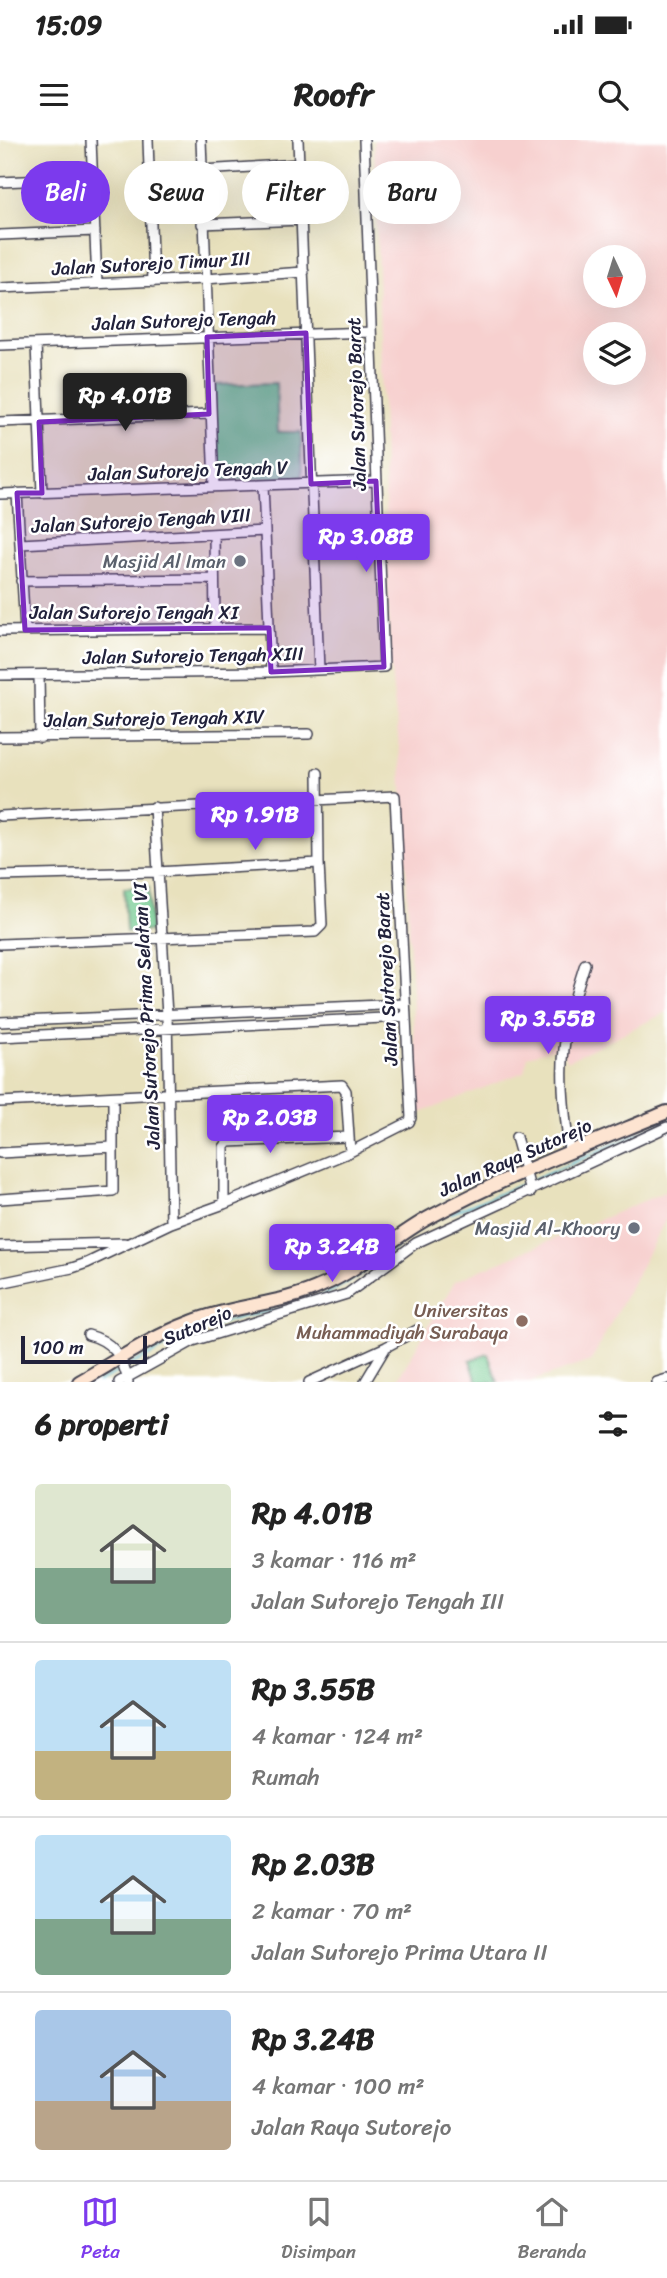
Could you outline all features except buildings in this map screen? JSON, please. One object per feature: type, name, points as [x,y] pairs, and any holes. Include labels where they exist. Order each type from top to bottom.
[{"type":"main road","name":"Jalan Raya Sutorejo","points":[[79,1382],[124,1373],[187,1326],[242,1317],[291,1297],[343,1286],[469,1197],[667,1112]]},
{"type":"street","points":[[91,140],[92,161]]},
{"type":"street","points":[[148,140],[153,282]]},
{"type":"street","points":[[201,140],[202,161]]},
{"type":"street","points":[[298,140],[299,161]]},
{"type":"street","name":"Jalan Sutorejo Barat","points":[[364,140],[384,666]]},
{"type":"street","points":[[0,182],[21,181]]},
{"type":"street","points":[[95,224],[97,283]]},
{"type":"street","points":[[202,224],[214,486]]},
{"type":"street","points":[[302,224],[319,670]]},
{"type":"street","points":[[0,235],[95,231]]},
{"type":"street","name":"Jalan Sutorejo Timur III","points":[[0,288],[304,272]]},
{"type":"street","name":"Jalan Sutorejo Tengah","points":[[0,345],[370,332]]},
{"type":"street","points":[[36,344],[42,492]]},
{"type":"street","points":[[0,422],[209,414]]},
{"type":"street","name":"Jalan Sutorejo Tengah V","points":[[0,494],[376,481]]},
{"type":"street","points":[[263,485],[271,671]]},
{"type":"street","points":[[17,493],[25,630]]},
{"type":"street","name":"Jalan Sutorejo Tengah VIII","points":[[20,544],[265,531]]},
{"type":"street","points":[[214,534],[215,629]]},
{"type":"street","points":[[21,581],[214,579]]},
{"type":"street","name":"Jalan Sutorejo Tengah XI","points":[[0,631],[269,628]]},
{"type":"street","name":"Jalan Sutorejo Tengah XIII","points":[[0,675],[380,669],[384,666]]},
{"type":"street","points":[[39,675],[40,738]]},
{"type":"street","name":"Jalan Sutorejo Tengah XIV","points":[[0,737],[309,734]]},
{"type":"street","points":[[0,944],[317,932],[322,925],[318,773]]},
{"type":"street","name":"Jalan Sutorejo Barat","points":[[318,799],[395,796],[411,1118],[409,1122],[351,1152]]},
{"type":"street","points":[[0,816],[318,799]]},
{"type":"street","name":"Jalan Sutorejo Prima Selatan VI","points":[[154,807],[167,1015],[171,1223]]},
{"type":"street","points":[[0,876],[157,872],[319,863]]},
{"type":"street","points":[[569,1153],[563,1053],[573,1003],[585,964]]},
{"type":"street","points":[[0,1022],[404,1004]]},
{"type":"street","points":[[0,1037],[404,1017]]},
{"type":"street","points":[[0,1102],[343,1086],[346,1091],[351,1152],[171,1223],[76,1267],[0,1283]]},
{"type":"street","points":[[0,1199],[112,1191],[113,1098]]},
{"type":"street","name":"Sutorejo","points":[[124,1373],[242,1317],[343,1286],[412,1236],[531,1190],[667,1127]]},
{"type":"street","points":[[224,1204],[224,1147],[228,1142],[349,1137]]},
{"type":"street","points":[[516,1137],[531,1190]]},
{"type":"street","points":[[0,1153],[113,1147]]},
{"type":"street","points":[[0,1246],[128,1243]]},
{"type":"street","points":[[187,1326],[193,1340]]},
{"type":"street","points":[[309,1382],[417,1330]]},
{"type":"street","points":[[88,1335],[107,1342],[124,1373]]},
{"type":"street","points":[[365,1382],[386,1347]]},
{"type":"street","points":[[657,1382],[667,1379]]},
{"type":"highlighted area","points":[[306,333],[311,484],[376,481],[384,667],[271,672],[269,628],[25,630],[17,493],[42,493],[39,422],[209,414],[207,337]]},
{"type":"shaded area","points":[[374,140],[667,140],[667,1012],[567,1061],[561,1047],[528,1056],[524,1072],[418,1114],[401,766],[390,659],[377,224],[461,224],[461,161],[375,161]]},
{"type":"shaded area","name":"Universitas Muhammadiyah Surabaya","points":[[667,1191],[667,1217],[591,1361],[529,1382],[396,1382],[455,1281]]},
{"type":"green space","points":[[276,383],[278,432],[301,432],[302,477],[217,480],[214,385]]},
{"type":"green space","points":[[149,887],[151,931],[126,932],[124,888]]},
{"type":"green space","points":[[488,1354],[498,1382],[477,1382],[470,1360]]},
{"type":"waterway","points":[[451,1213],[534,1180],[667,1121]]},
{"type":"waterway","points":[[313,1300],[357,1276],[398,1245]]},
{"type":"waterway","points":[[126,1367],[200,1330],[240,1317],[283,1309]]},
{"type":"waterway","points":[[98,1382],[121,1370]]},
{"type":"place","name":"Masjid Al Iman","points":[[240,561]]},
{"type":"place","name":"Masjid Al-Khoory","points":[[634,1228]]},
{"type":"place","name":"Universitas Muhammadiyah Surabaya","points":[[522,1321]]}]
